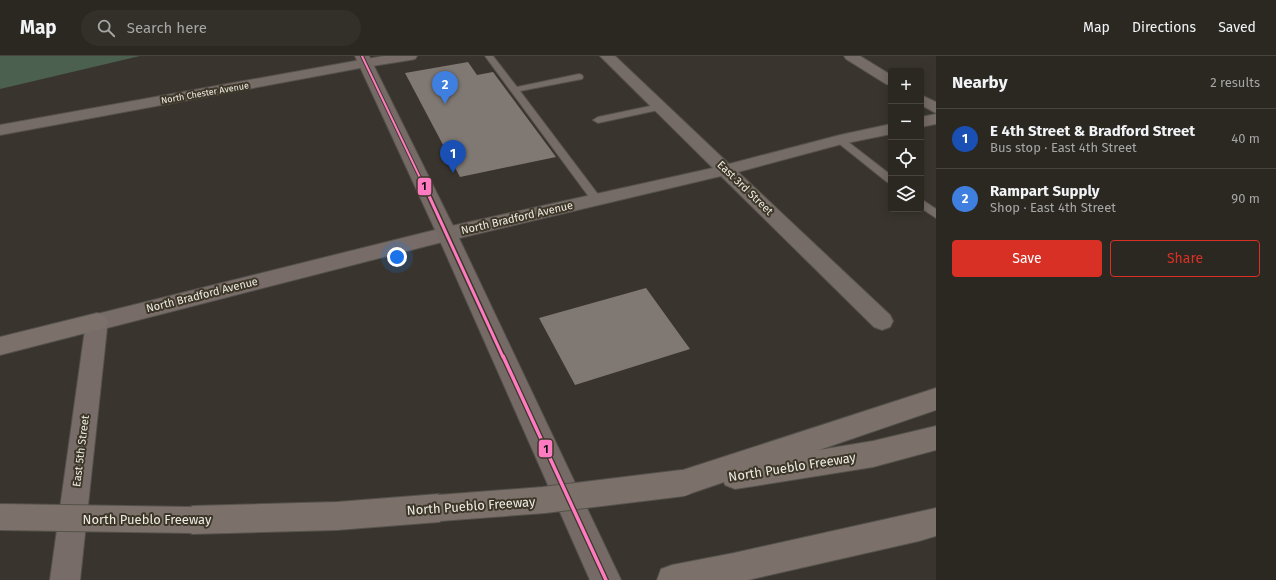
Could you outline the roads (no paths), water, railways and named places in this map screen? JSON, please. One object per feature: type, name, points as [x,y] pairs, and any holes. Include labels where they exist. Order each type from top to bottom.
[{"type":"highway","points":[[0,346],[97,322]]},
{"type":"highway","points":[[683,483],[936,399]]},
{"type":"highway","name":"North Pueblo Freeway","points":[[0,517],[192,520],[337,516],[544,500],[768,472],[873,454],[936,438]]},
{"type":"highway","points":[[672,580],[734,568],[936,522]]},
{"type":"main road","name":"North Chester Avenue","points":[[364,60],[410,56]]},
{"type":"main road","points":[[364,60],[447,234],[606,580]]},
{"type":"main road","name":"North Bradford Avenue","points":[[97,322],[447,234]]},
{"type":"main road","name":"East 5th Street","points":[[65,580],[97,322]]},
{"type":"street","name":"East 3rd Street","points":[[607,56],[882,321]]},
{"type":"street","points":[[851,56],[888,78]]},
{"type":"street","name":"North Chester Avenue","points":[[0,130],[364,60]]},
{"type":"street","points":[[924,101],[936,108]]},
{"type":"street","points":[[924,121],[936,119]]},
{"type":"street","name":"North Bradford Avenue","points":[[447,234],[726,170],[840,140],[888,130]]},
{"type":"lane","points":[[489,56],[596,200]]},
{"type":"lane","points":[[514,90],[579,78]]},
{"type":"lane","points":[[598,120],[660,107]]},
{"type":"lane","points":[[840,140],[888,178]]},
{"type":"lane","points":[[924,205],[936,214]]},
{"type":"place","name":"Rampart Supply","points":[[445,104]]},
{"type":"place","name":"E 4th Street & Bradford Street","points":[[453,173]]}]
